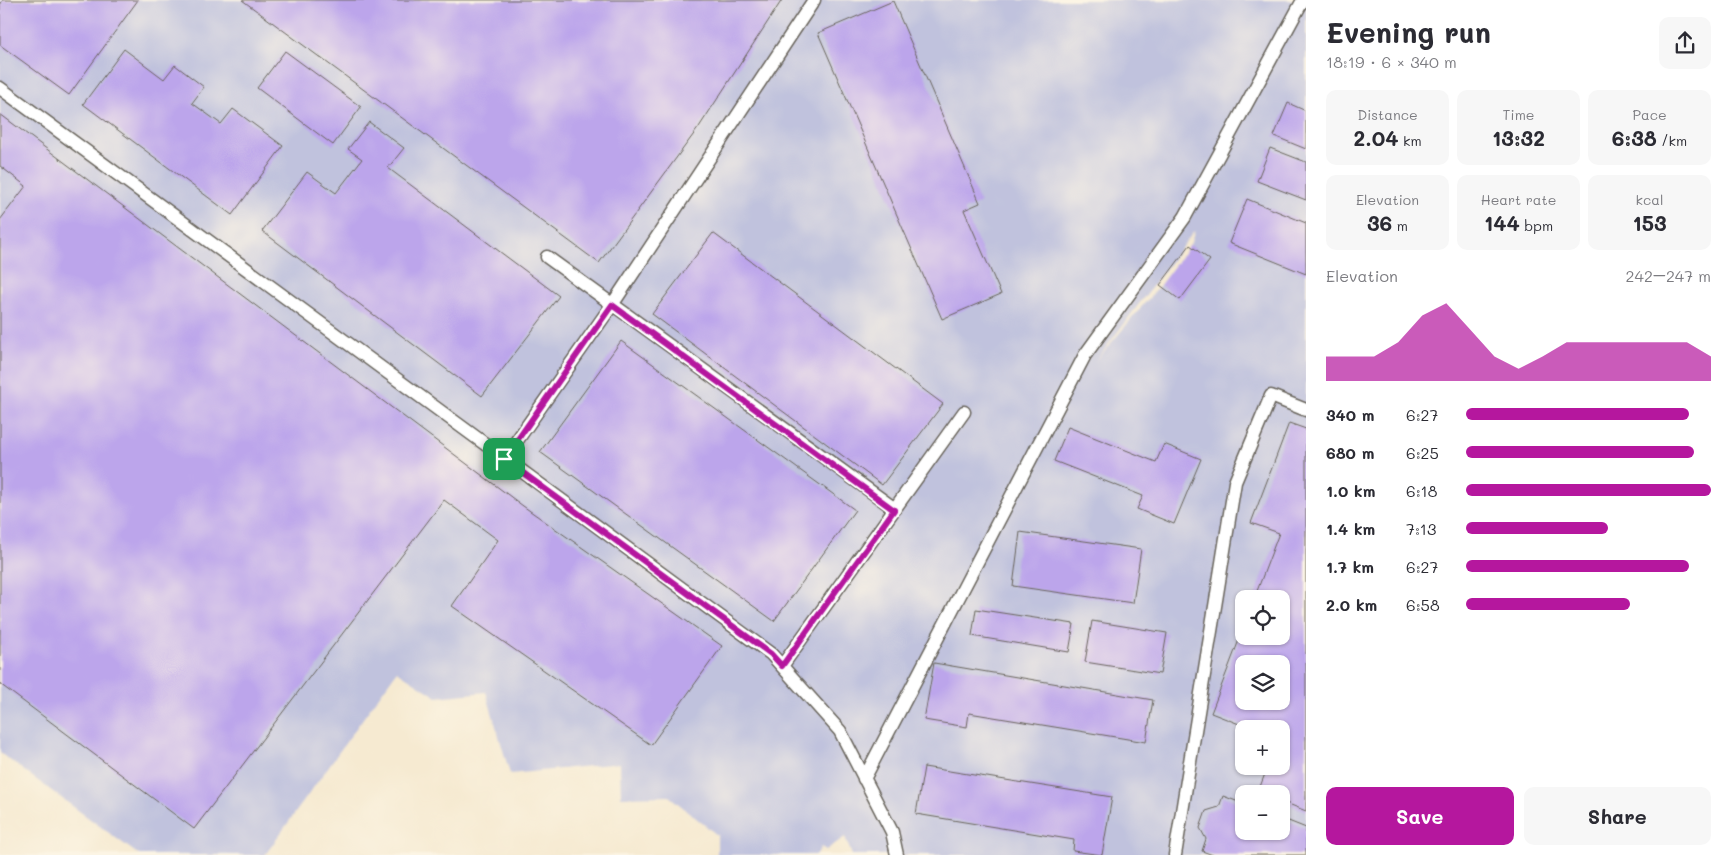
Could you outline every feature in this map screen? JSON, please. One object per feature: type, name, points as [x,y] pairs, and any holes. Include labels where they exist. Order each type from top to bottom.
[{"type":"lane","points":[[504,459],[612,305],[814,0]]},
{"type":"lane","points":[[864,779],[1085,356],[1185,217],[1304,0]]},
{"type":"lane","points":[[0,88],[771,654],[840,731],[892,832],[897,855]]},
{"type":"lane","points":[[547,256],[894,510]]},
{"type":"lane","points":[[1175,855],[1235,482],[1271,396],[1306,410]]},
{"type":"lane","points":[[782,666],[964,412]]},
{"type":"shaded area","points":[[0,0],[1306,0],[1306,855],[852,855],[845,837],[826,850],[821,847],[817,855],[717,855],[717,835],[669,796],[621,797],[620,763],[510,774],[486,692],[437,697],[397,671],[265,855],[139,855],[0,753]],"holes":[[[1195,230],[1190,245],[1160,285],[1095,362]]]},
{"type":"building","points":[[3,0],[138,0],[69,95],[0,45],[0,5]]},
{"type":"building","points":[[242,0],[782,0],[699,127],[599,263]]},
{"type":"building","points":[[893,1],[980,203],[964,210],[1001,294],[942,319],[818,33]]},
{"type":"building","points":[[124,49],[164,79],[175,65],[204,87],[192,103],[221,124],[233,109],[283,146],[232,215],[83,104]]},
{"type":"building","points":[[285,51],[361,107],[333,145],[257,88]]},
{"type":"building","points":[[1288,103],[1306,111],[1306,149],[1274,136]]},
{"type":"building","points":[[0,114],[523,506],[722,646],[651,745],[452,606],[498,540],[444,500],[194,829],[0,684],[0,220],[26,186],[0,166]]},
{"type":"building","points":[[369,122],[404,148],[388,168],[559,296],[482,396],[262,231],[307,172],[336,193],[362,159],[348,149]]},
{"type":"building","points":[[1270,148],[1306,162],[1306,200],[1257,181]]},
{"type":"building","points":[[1247,199],[1306,223],[1306,274],[1229,243]]},
{"type":"building","points":[[713,233],[943,404],[882,485],[652,314]]},
{"type":"building","points":[[1190,245],[1210,260],[1180,300],[1160,285]]},
{"type":"building","points":[[621,341],[855,510],[774,621],[540,452]]},
{"type":"building","points":[[1289,423],[1306,429],[1306,811],[1290,805],[1290,785],[1261,785],[1265,775],[1290,775],[1290,720],[1235,720],[1235,722],[1211,713],[1237,645],[1290,645],[1290,590],[1257,590],[1279,533],[1251,523]]},
{"type":"building","points":[[1068,427],[1156,462],[1164,444],[1201,459],[1174,524],[1137,509],[1143,496],[1054,461]]},
{"type":"building","points":[[1020,532],[1141,549],[1133,603],[1013,586]]},
{"type":"building","points":[[976,609],[1074,624],[1069,652],[972,636]]},
{"type":"building","points":[[1092,621],[1167,633],[1160,674],[1085,662]]},
{"type":"building","points":[[934,663],[1153,700],[1146,742],[969,713],[967,727],[924,720]]},
{"type":"building","points":[[924,767],[1112,797],[1102,855],[1073,851],[1074,840],[916,814]]},
{"type":"building","points":[[1223,796],[1235,801],[1235,840],[1290,840],[1290,822],[1306,828],[1306,855],[1213,855],[1202,851],[1206,839],[1200,828],[1206,811],[1219,807]]},
{"type":"route","points":[[612,305],[894,510],[782,666],[771,654],[504,459],[612,305]]}]
